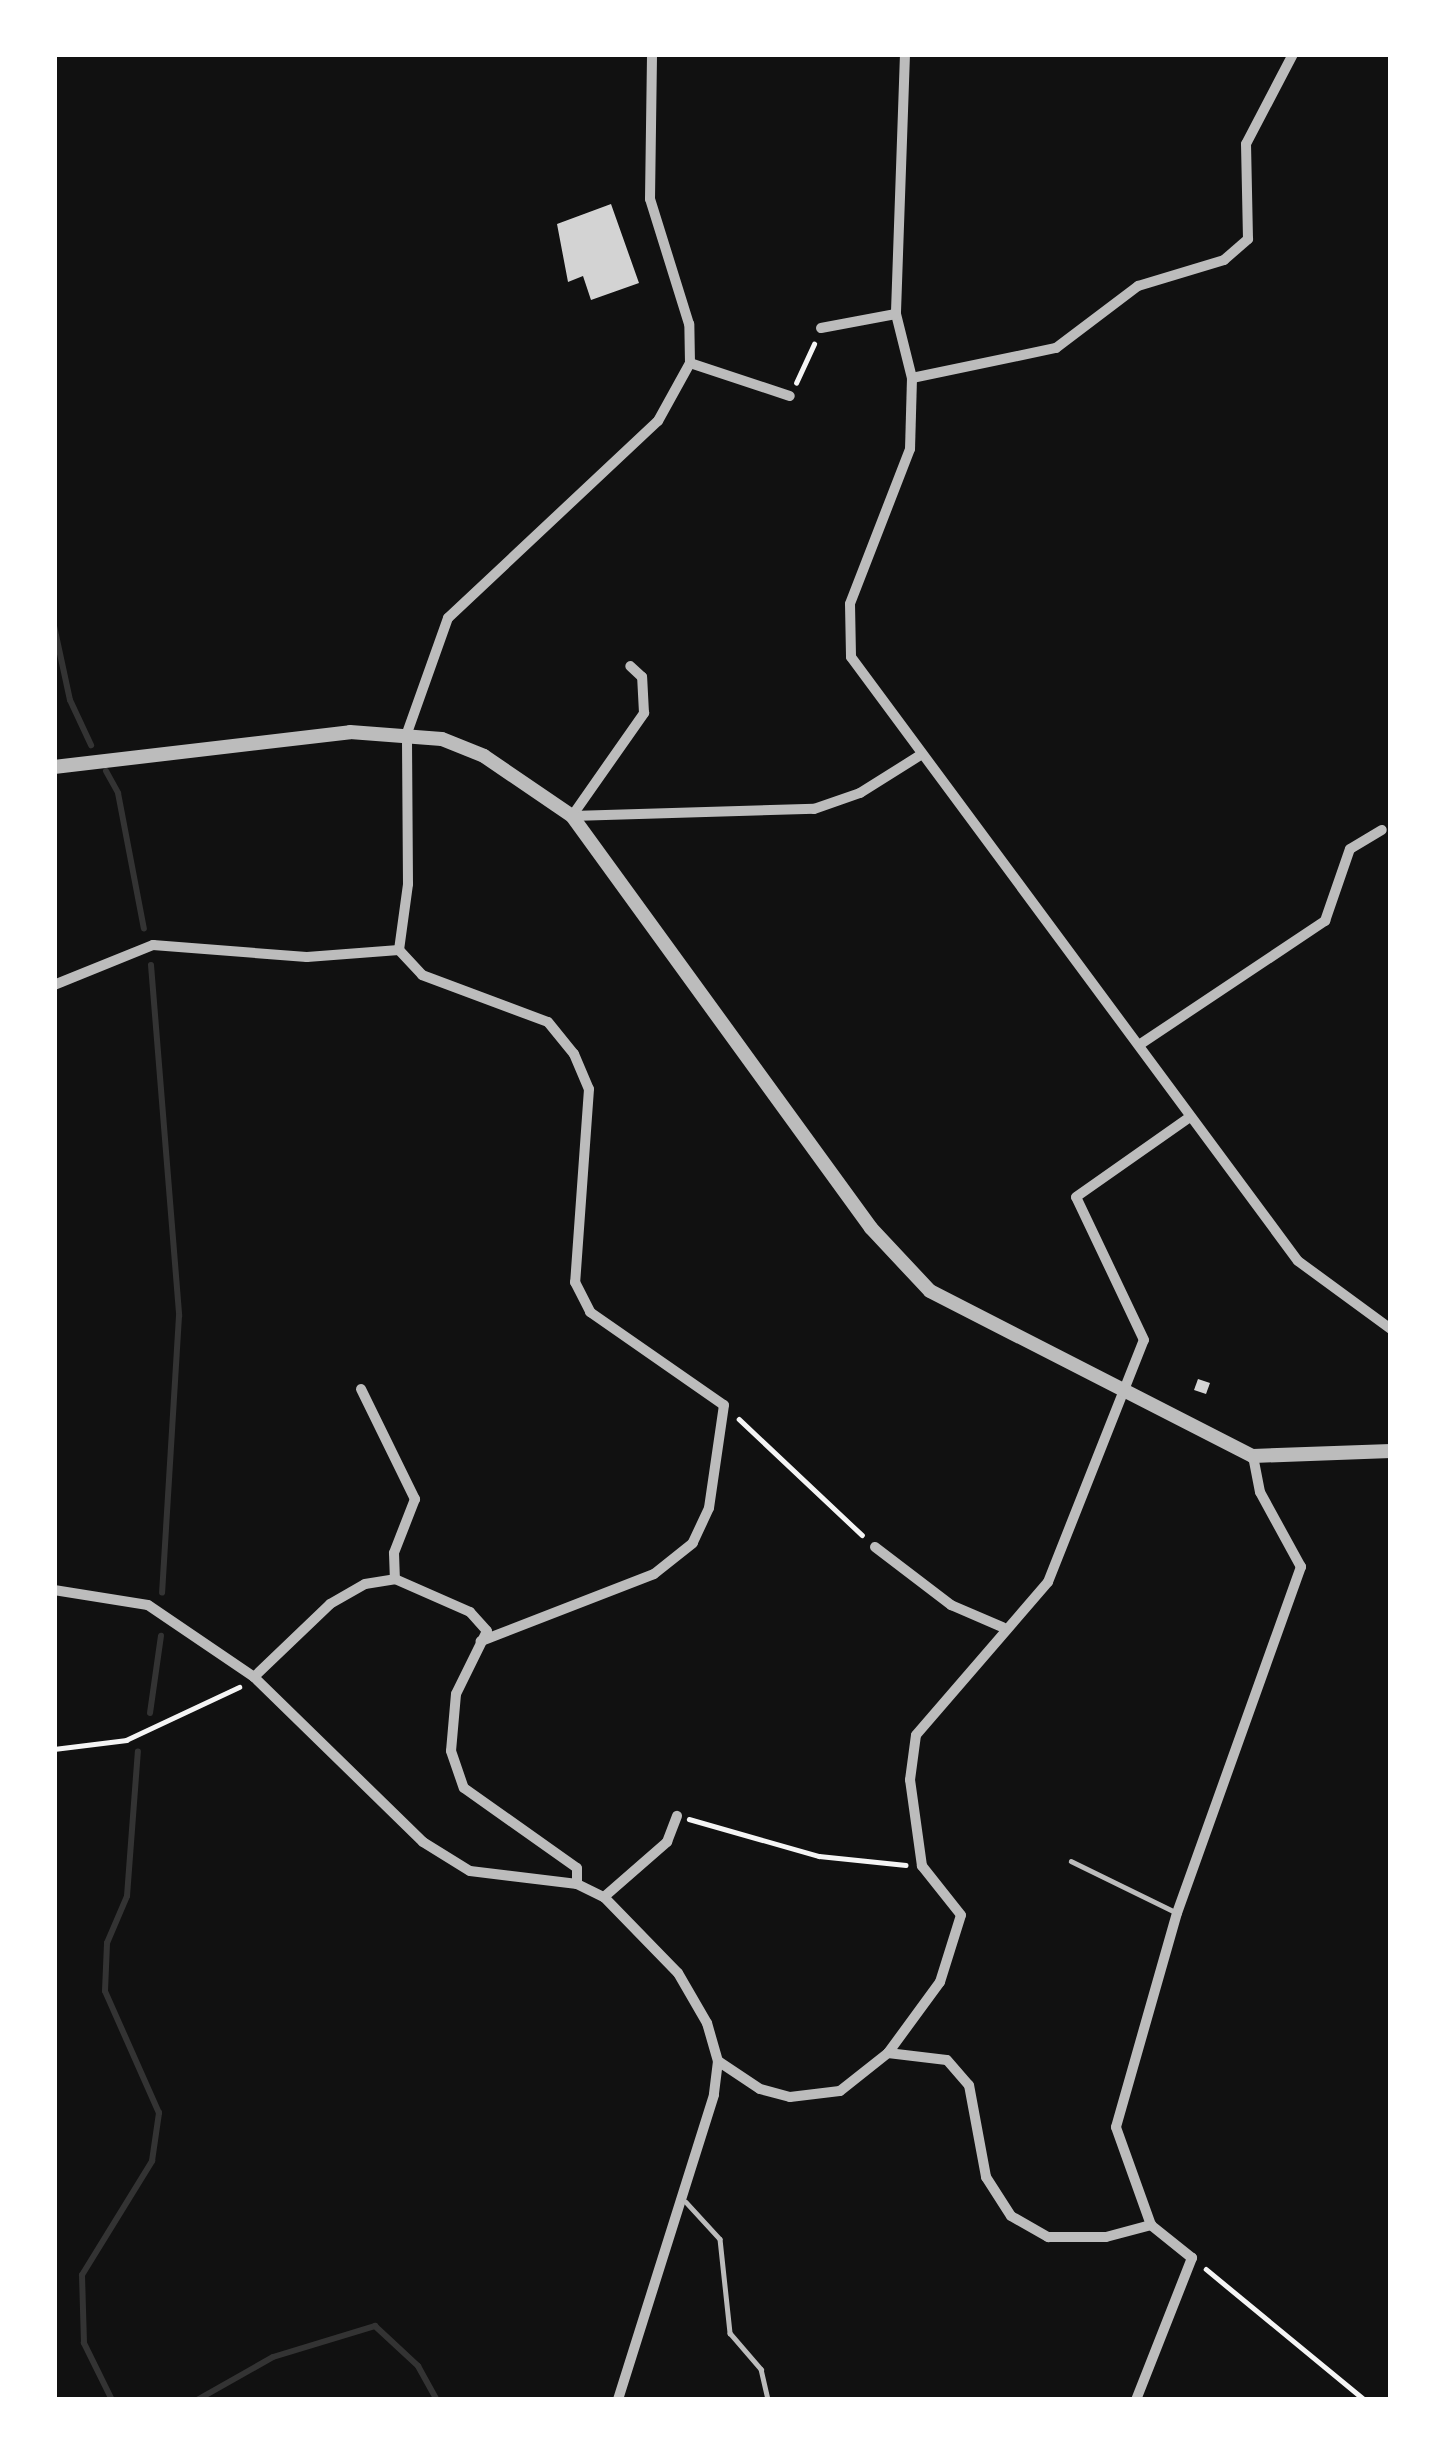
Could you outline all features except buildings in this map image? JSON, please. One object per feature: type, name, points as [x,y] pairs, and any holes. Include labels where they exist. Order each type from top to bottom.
[{"type":"street","points":[[399,950],[408,884],[406,733],[448,618],[658,421],[690,363],[688,324],[650,199],[652,54]]},
{"type":"street","points":[[904,54],[896,314],[912,378],[910,449],[850,604],[851,656],[919,756],[1298,1261],[1391,1329]]},
{"type":"street","points":[[912,378],[1056,348],[1138,286],[1224,260],[1248,239],[1246,145],[1293,54]]},
{"type":"street","points":[[821,328],[896,314]]},
{"type":"street","points":[[690,363],[790,396]]},
{"type":"street","points":[[572,816],[644,712],[642,677],[629,666]]},
{"type":"street","points":[[54,766],[350,732],[406,733],[484,756],[572,816],[910,1274],[955,1307],[1124,1386],[1253,1456],[1391,1451]]},
{"type":"street","points":[[572,816],[814,809],[860,794],[919,756]]},
{"type":"street","points":[[1138,1045],[1325,921],[1349,849],[1382,830]]},
{"type":"street","points":[[54,985],[153,945],[307,957],[399,950]]},
{"type":"street","points":[[399,950],[422,975],[548,1022],[574,1054],[589,1089],[575,1282],[590,1312],[724,1405],[710,1508],[693,1543],[654,1574],[481,1641]]},
{"type":"street","points":[[54,1590],[148,1605],[254,1677],[423,1842],[470,1871],[577,1884],[604,1897],[678,1973],[718,2061],[760,2090],[790,2097],[840,2091],[888,2053],[959,1942],[962,1915],[922,1865],[910,1780],[916,1736],[1002,1627],[1048,1582],[1144,1340],[1076,1197],[1190,1117]]},
{"type":"street","points":[[362,1389],[416,1499],[394,1552],[395,1579]]},
{"type":"street","points":[[1136,2400],[1192,2258],[1151,2225],[1117,2127],[1177,1913],[1301,1568],[1260,1492],[1253,1456]]},
{"type":"street","points":[[875,1547],[951,1605],[1002,1627]]},
{"type":"street","points":[[254,1677],[330,1604],[364,1584],[395,1579],[470,1612],[487,1631],[457,1694],[452,1732],[464,1788],[577,1868],[577,1884]]},
{"type":"street","points":[[604,1897],[667,1842],[677,1816]]},
{"type":"street","points":[[888,2053],[947,2060],[969,2085],[986,2177],[1010,2216],[1048,2237],[1106,2237],[1151,2225]]},
{"type":"street","points":[[618,2400],[686,2202],[718,2061]]},
{"type":"lane","points":[[1071,1861],[1177,1913]]},
{"type":"lane","points":[[686,2202],[720,2239],[730,2332],[761,2369],[768,2400]]},
{"type":"path","points":[[790,396],[821,328]]},
{"type":"path","points":[[724,1405],[875,1547]]},
{"type":"path","points":[[54,1749],[126,1740],[254,1677]]},
{"type":"path","points":[[677,1816],[819,1856],[922,1865]]},
{"type":"path","points":[[1192,2258],[1365,2400]]},
{"type":"waterway","points":[[54,626],[70,700],[91,745]]},
{"type":"waterway","points":[[106,771],[118,793],[144,929]]},
{"type":"waterway","points":[[151,965],[179,1316],[162,1592]]},
{"type":"waterway","points":[[150,1713],[161,1636]]},
{"type":"waterway","points":[[112,2400],[84,2343],[82,2275],[152,2161],[159,2113],[105,1991],[107,1943],[127,1896],[138,1751]]},
{"type":"waterway","points":[[197,2400],[273,2357],[375,2326],[418,2366],[437,2400]]}]
